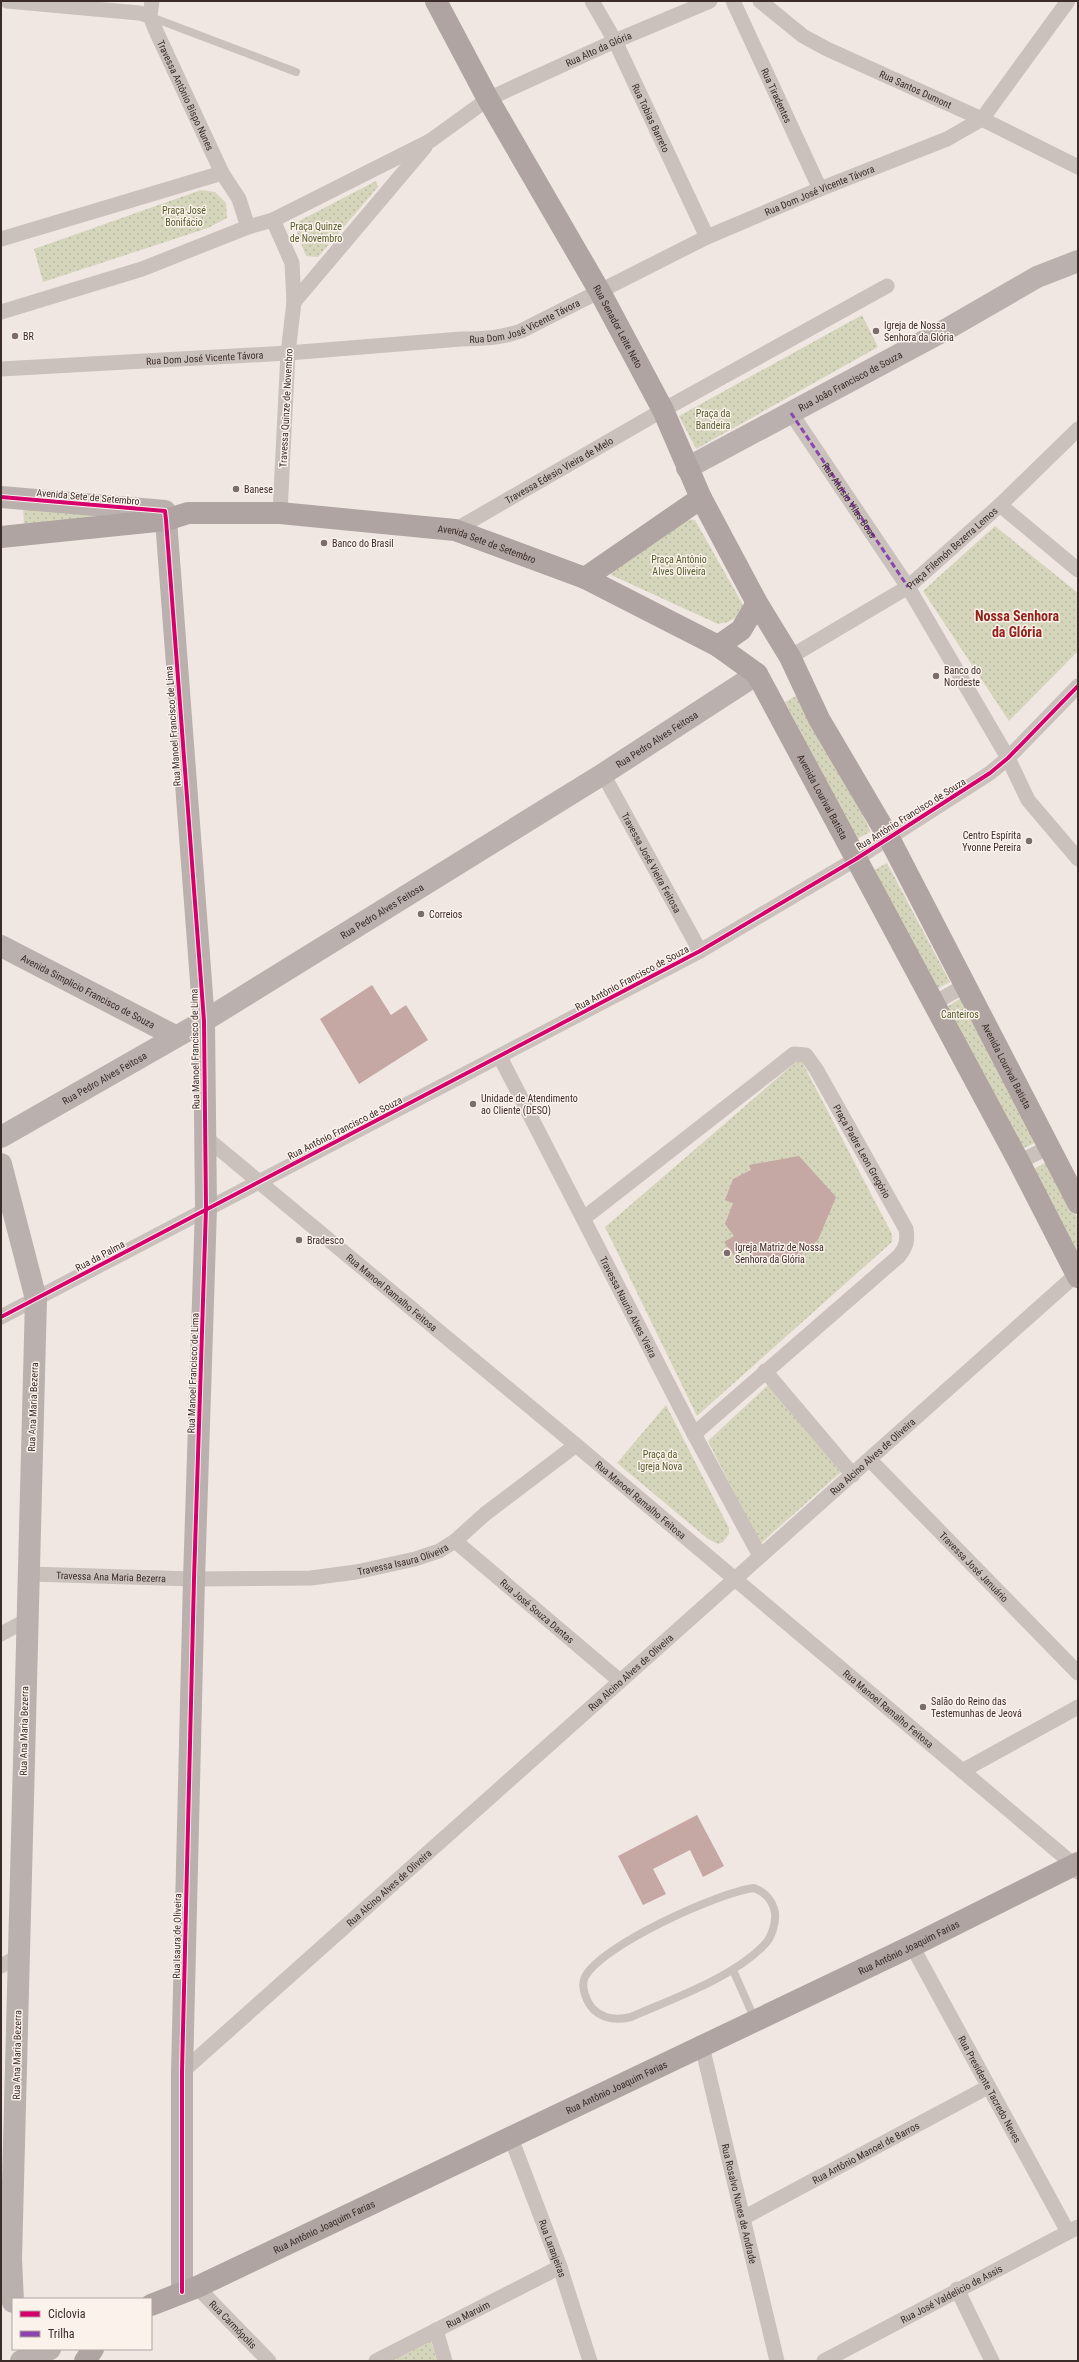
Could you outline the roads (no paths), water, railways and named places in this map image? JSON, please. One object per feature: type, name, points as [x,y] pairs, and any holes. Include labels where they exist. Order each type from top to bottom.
[{"type":"main road","name":"Rua Senador Leite Neto","points":[[436,1],[488,99],[600,292],[663,410],[701,498],[757,603],[790,657]]},
{"type":"main road","points":[[585,578],[701,498]]},
{"type":"main road","name":"Avenida Sete de Setembro","points":[[1,538],[188,513],[280,513],[455,530],[585,578],[718,646],[757,674]]},
{"type":"main road","points":[[718,646],[741,630],[757,603]]},
{"type":"main road","name":"Avenida Lourival Batista","points":[[790,657],[819,719],[889,838],[1078,1203]]},
{"type":"main road","name":"Avenida Lourival Batista","points":[[757,674],[1019,1162],[1077,1275]]},
{"type":"main road","name":"Rua Antônio Joaquim Farias","points":[[152,2305],[190,2290],[511,2138],[1077,1866]]},
{"type":"main road","points":[[85,2361],[92,2350]]},
{"type":"street","points":[[7,1],[139,13],[150,16],[152,1]]},
{"type":"street","name":"Rua Tobias Barreto","points":[[592,1],[614,41],[707,237]]},
{"type":"street","name":"Rua Alto da Glória","points":[[488,99],[614,41],[710,1]]},
{"type":"street","name":"Rua Tiradentes","points":[[733,1],[820,189]]},
{"type":"street","name":"Rua Santos Dumont","points":[[760,1],[803,36],[827,49],[982,119],[1078,167]]},
{"type":"street","name":"Rua Dom José Vicente Távora","points":[[1,369],[288,353],[502,337],[521,331],[707,237],[820,189],[947,139],[982,119],[1068,1]]},
{"type":"street","name":"Travessa Antônio Bispo Nunes","points":[[150,16],[222,172]]},
{"type":"street","points":[[1,312],[142,269],[248,227],[273,220],[430,141],[488,99]]},
{"type":"street","points":[[294,302],[430,141]]},
{"type":"street","points":[[1,239],[222,172],[239,199],[248,227]]},
{"type":"street","points":[[273,220],[292,263],[294,302]]},
{"type":"street","name":"Rua João Francisco de Souza","points":[[687,468],[1037,278],[1078,261]]},
{"type":"street","points":[[663,410],[888,286]]},
{"type":"street","name":"Travessa Quinze de Novembro","points":[[280,513],[288,353],[294,302]]},
{"type":"street","name":"Travessa Edesio Vieira de Melo","points":[[455,530],[663,410]]},
{"type":"street","name":"Rua Aluisio Vilas Boas","points":[[790,413],[908,587]]},
{"type":"street","points":[[1000,505],[1078,429]]},
{"type":"street","name":"Avenida Sete de Setembro","points":[[1,497],[166,515]]},
{"type":"street","name":"Praça Filemón Bezerra Lemos","points":[[1078,570],[1000,505],[908,587],[1008,758],[1028,800],[1078,859]]},
{"type":"street","name":"Rua Manoel Francisco de Lima","points":[[166,515],[204,1021],[206,1208],[194,1580]]},
{"type":"street","points":[[790,657],[908,587]]},
{"type":"street","name":"Rua Pedro Alves Feitosa","points":[[1,1137],[175,1036],[204,1021],[603,774],[757,674]]},
{"type":"street","points":[[1008,758],[1078,686]]},
{"type":"street","name":"Rua Antônio Francisco de Souza","points":[[206,1208],[500,1057],[700,951],[856,859],[990,773],[1008,758]]},
{"type":"street","name":"Travessa José Vieira Feitosa","points":[[603,774],[700,951]]},
{"type":"street","name":"Avenida Simplicio Francisco de Souza","points":[[1,946],[175,1036]]},
{"type":"street","points":[[934,1003],[966,985]]},
{"type":"street","name":"Praça Padre Leon Gregório","points":[[584,1218],[794,1054],[806,1055],[816,1069],[906,1229],[907,1238],[905,1248],[899,1256],[694,1434]]},
{"type":"street","name":"Travessa Naurio Alves Vieira","points":[[500,1057],[694,1434],[760,1556]]},
{"type":"street","name":"Rua Manoel Ramalho Feitosa","points":[[205,1138],[576,1445],[962,1771],[1077,1866]]},
{"type":"street","points":[[1019,1162],[1049,1147]]},
{"type":"street","name":"Rua Ana Maria Bezerra","points":[[1,1164],[36,1299],[29,1574],[10,1961],[6,2250],[12,2298]]},
{"type":"street","name":"Rua da Palma","points":[[1,1318],[206,1208]]},
{"type":"street","name":"Rua Alcino Alves de Oliveira","points":[[182,2072],[1077,1275]]},
{"type":"street","points":[[765,1371],[853,1475]]},
{"type":"street","name":"Travessa Isaura Oliveira","points":[[194,1580],[311,1578],[336,1576],[415,1559],[439,1551],[455,1541],[485,1514],[576,1445]]},
{"type":"street","name":"Travessa José Januário","points":[[870,1460],[1078,1673]]},
{"type":"street","name":"Rua José Souza Dantas","points":[[455,1541],[620,1681]]},
{"type":"street","name":"Travessa Ana Maria Bezerra","points":[[29,1574],[194,1580]]},
{"type":"street","name":"Rua Isaura de Oliveira","points":[[190,2290],[182,2072],[194,1580]]},
{"type":"street","points":[[1,1634],[27,1620]]},
{"type":"street","points":[[962,1771],[1078,1707]]},
{"type":"street","name":"Rua Presidente Tacredo Neves","points":[[912,1946],[988,2087],[1073,2229]]},
{"type":"street","name":"Rua Rosalvo Nunes de Andrade","points":[[702,2046],[777,2361]]},
{"type":"street","name":"Rua Antônio Manoel de Barros","points":[[743,2218],[988,2087]]},
{"type":"street","name":"Rua Laranjeiras","points":[[511,2138],[560,2267],[590,2361]]},
{"type":"street","name":"Rua José Valdelicio de Assis","points":[[824,2361],[957,2289],[1073,2229]]},
{"type":"street","name":"Rua Maruim","points":[[376,2361],[560,2267]]},
{"type":"street","points":[[957,2289],[992,2361]]},
{"type":"street","name":"Rua Carmópolis","points":[[190,2290],[269,2361]]},
{"type":"street","points":[[436,2330],[445,2361]]},
{"type":"street","points":[[16,2350],[16,2361]]},
{"type":"street","points":[[21,2361],[48,2350]]},
{"type":"lane","points":[[150,16],[296,72]]},
{"type":"lane","points":[[754,1888],[764,1894],[773,1905],[775,1917],[772,1932],[766,1944],[733,1970],[676,1998],[622,2019],[608,2018],[594,2010],[584,1990],[584,1978],[592,1966],[637,1936],[698,1907],[746,1889],[754,1888]]},
{"type":"lane","points":[[733,1970],[755,2020]]},
{"type":"place","name":"Igreja de Nossa Senhora da Glória","points":[[876,331]]},
{"type":"place","name":"BR","points":[[15,336]]},
{"type":"place","name":"Banese","points":[[236,489]]},
{"type":"place","name":"Banco do Brasil","points":[[324,543]]},
{"type":"place","name":"Banco do Nordeste","points":[[936,676]]},
{"type":"place","name":"Centro Espírita Yvonne Pereira","points":[[1029,841]]},
{"type":"place","name":"Correios","points":[[421,914]]},
{"type":"place","name":"Unidade de Atendimento ao Cliente (DESO)","points":[[473,1104]]},
{"type":"place","name":"Bradesco","points":[[299,1240]]},
{"type":"place","name":"Igreja Matriz de Nossa Senhora da Glória","points":[[727,1253]]},
{"type":"place","name":"Salão do Reino das Testemunhas de Jeová","points":[[923,1707]]},
{"type":"district","name":"Nossa Senhora da Glória","points":[[1017,624]]},
{"type":"park label","name":"Praça José Bonifácio","points":[[184,216]]},
{"type":"park label","name":"Praça Quinze de Novembro","points":[[316,232]]},
{"type":"park label","name":"Praça da Bandeira","points":[[713,418]]},
{"type":"park label","name":"Praça Antônio Alves Oliveira","points":[[679,564]]},
{"type":"park label","name":"Canteiros","points":[[960,1014]]},
{"type":"park label","name":"Praça da Igreja Nova","points":[[660,1460]]}]
